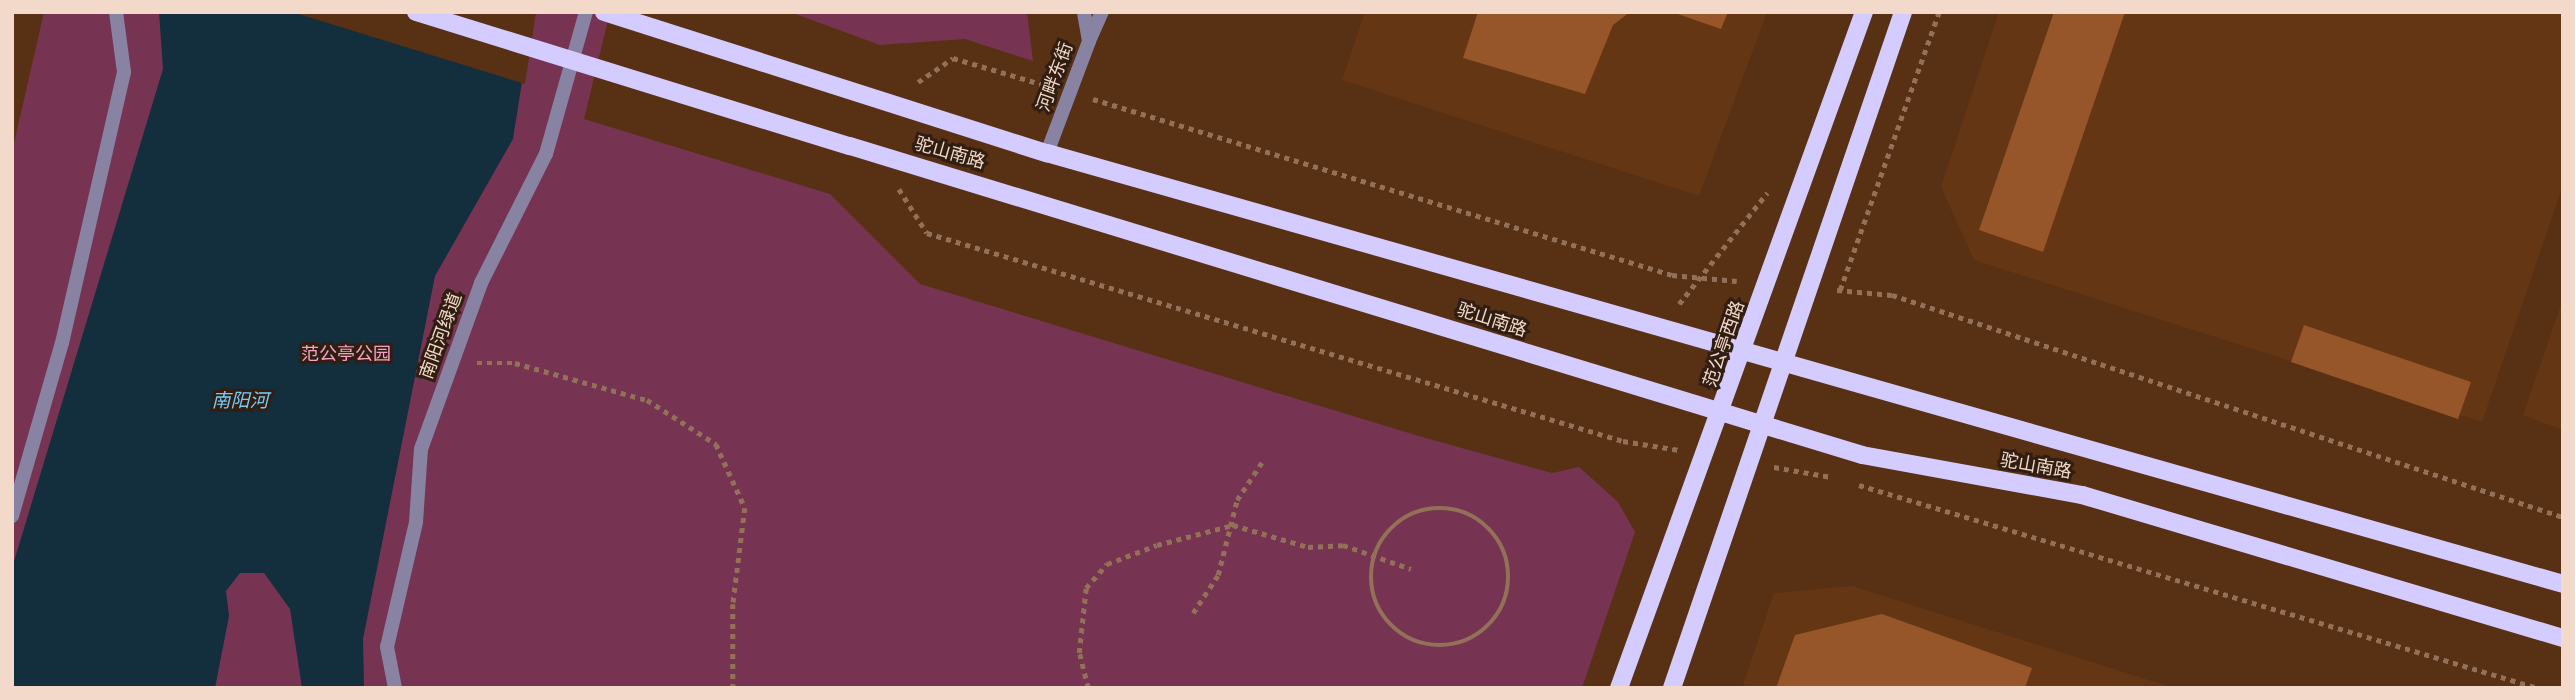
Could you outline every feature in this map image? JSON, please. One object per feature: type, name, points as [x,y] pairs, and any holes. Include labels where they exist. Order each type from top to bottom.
[{"type":"main road","name":"驼山南路","points":[[416,12],[1723,410],[1862,455],[2082,495],[2563,638]]},
{"type":"main road","name":"驼山南路","points":[[604,12],[890,100],[1047,153],[1659,328],[1744,346],[2563,584]]},
{"type":"main road","name":"范公亭西路","points":[[1619,688],[1723,410],[1864,12]]},
{"type":"main road","points":[[1672,688],[1903,12]]},
{"type":"street","points":[[12,516],[62,343],[124,72],[116,12]]},
{"type":"street","name":"南阳河绿道","points":[[395,688],[387,647],[416,522],[421,449],[481,283],[545,154],[586,12]]},
{"type":"street","name":"河畔东街","points":[[1047,153],[1089,41],[1084,12]]},
{"type":"street","points":[[1089,41],[1102,12]]},
{"type":"path","points":[[1840,290],[1939,12]]},
{"type":"path","points":[[890,100],[953,58],[1672,275],[1750,282]]},
{"type":"path","points":[[1659,328],[1774,183]]},
{"type":"path","points":[[1827,289],[1892,296],[2563,517]]},
{"type":"path","points":[[452,364],[515,363],[647,400],[716,444],[745,509],[733,604],[733,688]]},
{"type":"path","points":[[1193,613],[1218,575],[1233,525],[1237,500],[1262,462]]},
{"type":"path","points":[[1460,510],[1496,536],[1507,557],[1504,603],[1473,638],[1428,646],[1387,623],[1370,582],[1373,556],[1397,522],[1416,511],[1460,510]]},
{"type":"path","points":[[1088,688],[1079,653],[1079,612],[1086,588],[1100,572],[1157,545],[1233,525],[1279,542],[1343,545],[1411,569]]},
{"type":"shaded area","points":[[1365,12],[1767,12],[1699,196],[1342,80]]},
{"type":"shaded area","points":[[1999,12],[2563,12],[2563,185],[2482,422],[1974,260],[1941,187]]},
{"type":"shaded area","points":[[2563,299],[2563,430],[2523,415]]},
{"type":"shaded area","points":[[1852,586],[2174,688],[1742,688],[1774,593]]},
{"type":"green space","name":"范公亭公园","points":[[44,12],[610,12],[584,119],[830,194],[920,284],[1422,437],[1552,473],[1579,467],[1618,502],[1635,532],[1582,688],[12,688],[12,152]]},
{"type":"green space","points":[[790,12],[1027,12],[1033,61],[965,39],[880,45]]},
{"type":"water","name":"南阳河","points":[[159,12],[533,12],[513,139],[435,276],[363,639],[364,688],[302,688],[290,609],[264,573],[240,573],[226,591],[229,616],[215,688],[12,688],[12,568],[163,69]]},
{"type":"pier","points":[[292,12],[536,12],[525,84]]},
{"type":"building","points":[[1478,12],[1630,12],[1613,25],[1585,94],[1463,58]]},
{"type":"building","points":[[1672,12],[1728,12],[1721,29]]},
{"type":"building","points":[[2054,12],[2125,12],[2043,252],[1979,230]]},
{"type":"building","points":[[2304,325],[2471,382],[2458,419],[2291,362]]},
{"type":"building","points":[[1882,614],[2032,668],[2025,688],[1776,688],[1795,635]]}]
